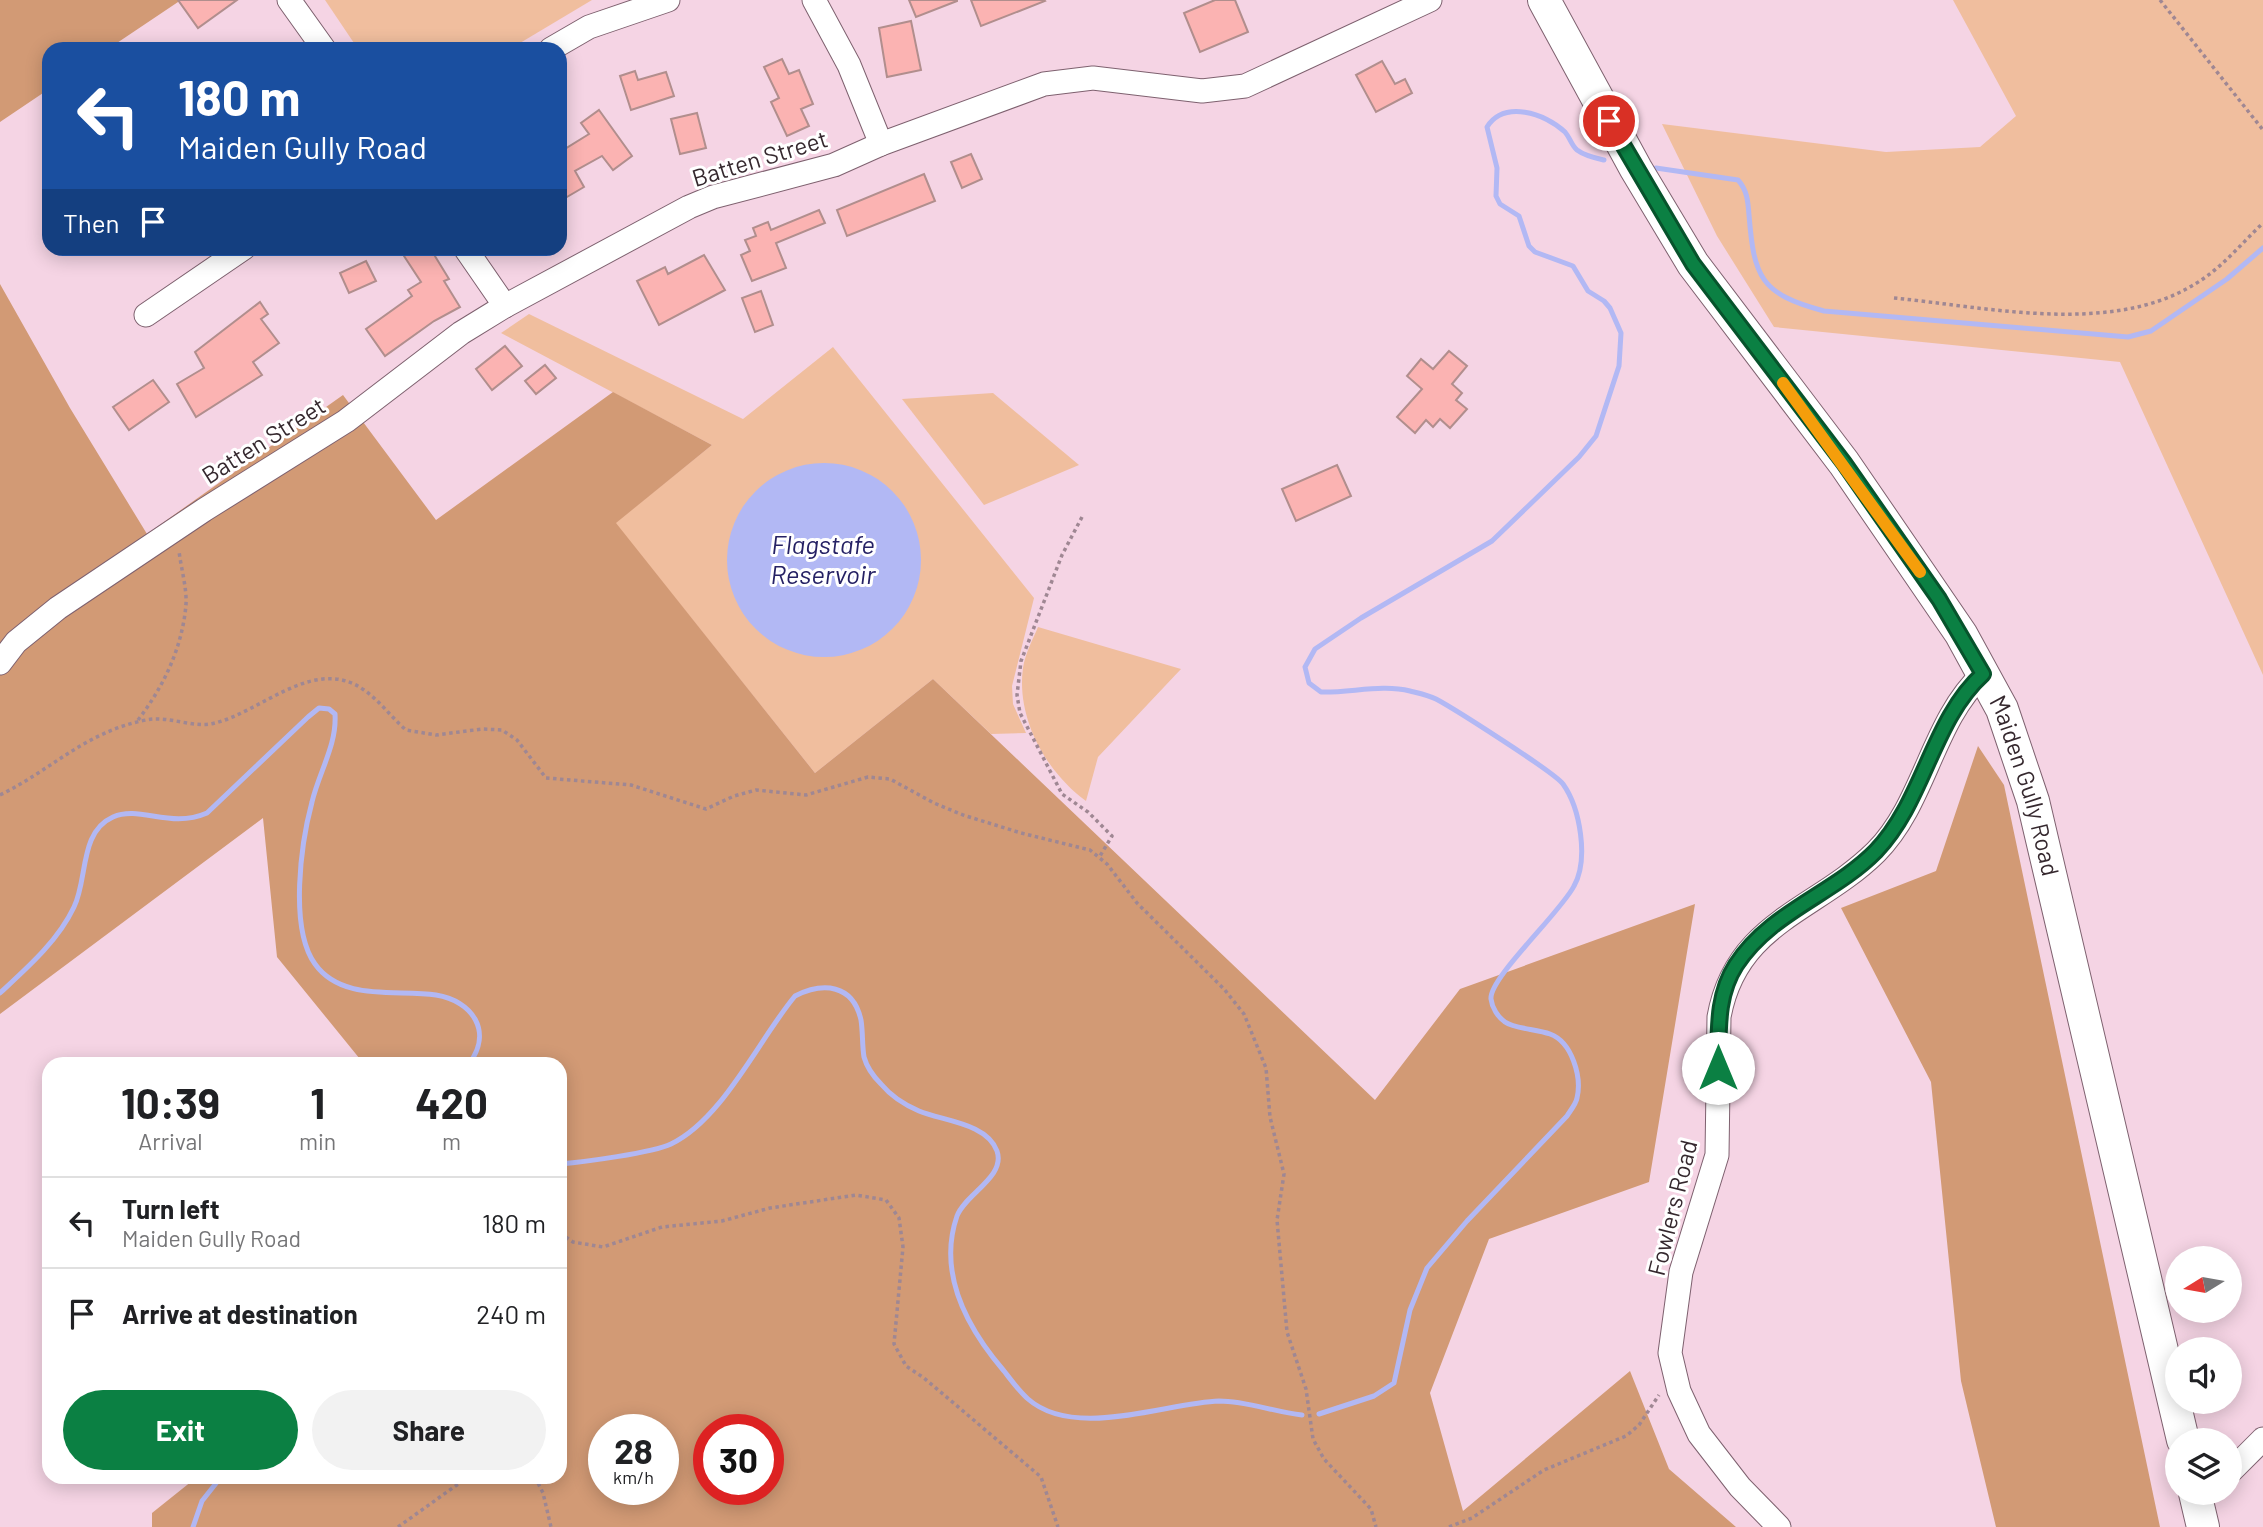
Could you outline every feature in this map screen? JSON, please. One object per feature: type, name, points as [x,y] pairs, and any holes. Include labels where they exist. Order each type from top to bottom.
[{"type":"street","points":[[289,0],[319,42]]},
{"type":"street","points":[[563,42],[589,27],[668,0]]},
{"type":"street","points":[[814,0],[849,65],[881,144]]},
{"type":"street","name":"Batten Street","points":[[0,663],[16,642],[58,608],[346,421],[461,333],[505,306],[689,207],[713,197],[825,168],[1016,93],[1068,79],[1119,79],[1202,91],[1245,86],[1430,0]]},
{"type":"street","name":"Maiden Gully Road","points":[[1544,0],[1636,169],[1693,264],[1844,463],[1939,599],[2002,709],[2033,801],[2180,1428]]},
{"type":"street","points":[[146,315],[232,256]]},
{"type":"street","points":[[471,256],[505,306]]},
{"type":"street","name":"Fowlers Road","points":[[1779,1527],[1740,1487],[1699,1434],[1687,1413],[1672,1367],[1671,1338],[1681,1272],[1717,1156],[1719,1017],[1729,977],[1755,941],[1780,919],[1877,851],[1902,813],[1965,694],[1983,674]]},
{"type":"street","points":[[2242,1460],[2263,1439]]},
{"type":"street","points":[[2198,1505],[2203,1527]]},
{"type":"path","points":[[2160,0],[2263,130]]},
{"type":"path","points":[[1894,298],[2054,314],[2092,314],[2133,307],[2162,300],[2194,285],[2222,264],[2263,223]]},
{"type":"path","points":[[1082,517],[1062,555],[1021,661],[1017,695],[1020,713],[1062,794],[1088,812],[1112,836],[1100,856]]},
{"type":"path","points":[[137,722],[157,696],[178,642],[186,603],[176,530]]},
{"type":"path","points":[[0,795],[85,740],[151,719],[216,723],[309,681],[332,677],[361,688],[406,730],[415,733],[436,736],[494,728],[510,733],[538,772],[556,781],[589,780],[631,785],[706,809],[743,792],[768,790],[806,795],[857,779],[880,777],[963,815],[1021,834],[1075,845],[1100,856],[1137,903],[1236,1002],[1263,1057],[1268,1078],[1270,1117],[1284,1174],[1277,1220],[1289,1341],[1305,1385],[1313,1439],[1319,1450],[1364,1499],[1371,1509],[1377,1527]]},
{"type":"path","points":[[567,1238],[573,1242],[603,1247],[662,1227],[722,1221],[771,1208],[856,1195],[886,1200],[898,1218],[903,1247],[894,1344],[906,1366],[924,1378],[1041,1478],[1058,1527]]},
{"type":"path","points":[[1449,1527],[1472,1518],[1544,1469],[1626,1436],[1652,1409],[1672,1367]]},
{"type":"path","points":[[398,1527],[458,1484]]},
{"type":"path","points":[[538,1484],[543,1493],[551,1527]]},
{"type":"shaded area","points":[[0,0],[181,0],[118,42],[42,42],[42,94],[0,122]]},
{"type":"shaded area","points":[[325,0],[592,0],[522,42],[353,42]]},
{"type":"shaded area","points":[[1953,0],[2263,0],[2263,675],[2120,362],[1774,327],[1717,236],[1662,124],[1886,152],[1980,147],[2016,116]]},
{"type":"shaded area","points":[[0,284],[70,408],[147,534],[343,395],[436,520],[613,392],[712,445],[616,523],[815,773],[933,679],[1375,1100],[1460,989],[1695,904],[1649,1182],[1489,1239],[1430,1393],[1463,1511],[1630,1371],[1669,1469],[1736,1527],[152,1527],[152,1513],[188,1484],[567,1484],[567,1057],[358,1057],[277,957],[263,818],[0,1014]]},
{"type":"shaded area","points":[[529,314],[743,419],[833,347],[1034,598],[1012,686],[1013,704],[1026,733],[991,734],[933,679],[815,773],[615,523],[712,445],[501,333]]},
{"type":"shaded area","points":[[993,393],[1079,465],[984,505],[902,399]]},
{"type":"shaded area","points":[[1038,627],[1181,669],[1098,757],[1086,801],[1058,775],[1047,759],[1029,724],[1024,706],[1023,668]]},
{"type":"shaded area","points":[[1978,746],[2004,785],[2160,1527],[1996,1527],[1961,1381],[1931,1082],[1841,908],[1936,871]]},
{"type":"water","name":"Flagstafe Reservoir","points":[[824,463],[843,464],[861,470],[893,491],[914,523],[920,541],[920,579],[914,597],[893,629],[861,650],[843,656],[824,657],[805,656],[787,650],[755,629],[734,597],[728,579],[727,560],[728,541],[734,523],[755,491],[787,470],[805,464]]},
{"type":"building","points":[[178,0],[237,0],[198,28]]},
{"type":"building","points":[[909,0],[957,0],[957,1],[916,17]]},
{"type":"building","points":[[971,0],[1044,0],[1045,1],[981,26]]},
{"type":"building","points":[[1215,0],[1235,0],[1248,32],[1200,52],[1184,13]]},
{"type":"building","points":[[911,21],[921,70],[887,77],[879,28]]},
{"type":"building","points":[[782,59],[789,74],[799,70],[813,104],[801,109],[809,126],[787,136],[771,102],[779,98],[764,67]]},
{"type":"building","points":[[1382,61],[1395,84],[1405,79],[1412,93],[1376,112],[1356,75]]},
{"type":"building","points":[[635,71],[638,80],[666,72],[674,96],[631,110],[620,76]]},
{"type":"building","points":[[599,110],[632,156],[613,170],[602,156],[575,171],[584,187],[567,197],[567,148],[589,134],[581,123]]},
{"type":"building","points":[[697,113],[706,148],[680,154],[671,119]]},
{"type":"building","points":[[971,154],[982,179],[962,188],[951,162]]},
{"type":"building","points":[[924,174],[935,201],[847,236],[837,210]]},
{"type":"building","points":[[819,210],[825,223],[776,243],[786,268],[752,281],[741,255],[750,251],[745,240],[756,236],[753,228],[768,222],[771,230]]},
{"type":"building","points":[[704,255],[725,290],[659,325],[637,281],[665,267],[668,274]]},
{"type":"building","points":[[404,256],[435,256],[449,279],[444,281],[460,307],[434,321],[385,356],[366,329],[412,296],[408,290],[421,282]]},
{"type":"building","points":[[366,261],[376,281],[349,293],[340,273]]},
{"type":"building","points":[[761,291],[773,325],[755,332],[742,298]]},
{"type":"building","points":[[260,302],[268,314],[261,319],[279,343],[253,362],[262,375],[196,417],[177,384],[204,368],[195,352]]},
{"type":"building","points":[[505,346],[522,366],[492,390],[476,369]]},
{"type":"building","points":[[1449,351],[1467,366],[1452,384],[1462,393],[1456,400],[1467,409],[1450,428],[1440,419],[1433,427],[1426,420],[1415,433],[1397,417],[1422,389],[1407,376],[1421,359],[1433,369]]},
{"type":"building","points":[[545,365],[556,378],[536,394],[525,381]]},
{"type":"building","points":[[153,380],[169,402],[129,430],[113,407]]},
{"type":"building","points":[[1337,465],[1351,496],[1296,521],[1282,489]]},
{"type":"waterway","points":[[1319,1414],[1374,1396],[1394,1383],[1410,1310],[1427,1268],[1467,1221],[1567,1116],[1577,1098],[1578,1080],[1574,1061],[1564,1044],[1550,1034],[1505,1022],[1496,1012],[1491,999],[1493,989],[1501,976],[1567,897],[1579,875],[1582,848],[1578,820],[1563,784],[1523,754],[1433,698],[1388,688],[1321,692],[1309,683],[1305,667],[1315,649],[1361,618],[1492,541],[1579,457],[1596,436],[1619,366],[1621,333],[1610,308],[1588,291],[1573,266],[1535,252],[1529,246],[1519,216],[1500,204],[1496,196],[1497,168],[1487,127],[1494,119],[1504,114],[1525,112],[1536,115],[1557,125],[1580,152],[1604,160]]},
{"type":"waterway","points":[[1656,168],[1738,180],[1746,196],[1754,254],[1764,280],[1786,298],[1824,311],[2128,337],[2151,331],[2227,279],[2263,248]]},
{"type":"waterway","points":[[0,993],[41,953],[67,919],[78,896],[89,845],[102,824],[123,814],[180,819],[207,813],[308,717],[319,708],[329,709],[335,714],[333,737],[312,802],[301,862],[300,908],[307,948],[315,964],[326,976],[340,984],[371,992],[436,995],[460,1004],[469,1011],[479,1030],[479,1041],[473,1057]]},
{"type":"waterway","points":[[567,1163],[649,1151],[671,1144],[690,1132],[724,1098],[795,996],[816,989],[836,989],[851,999],[857,1008],[861,1020],[865,1061],[885,1088],[898,1100],[919,1111],[963,1124],[984,1134],[997,1151],[996,1169],[957,1216],[951,1259],[959,1300],[968,1319],[991,1355],[1028,1399],[1047,1411],[1070,1417],[1121,1416],[1219,1401],[1302,1415]]},
{"type":"waterway","points":[[193,1527],[202,1501],[215,1484]]},
{"type":"slow traffic","points":[[1783,383],[1844,463],[1920,572]]},
{"type":"route","points":[[1609,121],[1693,264],[1844,463],[1939,599],[1983,674],[1965,694],[1902,813],[1877,851],[1851,872],[1780,919],[1755,941],[1738,962],[1729,977],[1719,1017],[1718,1068]]}]
